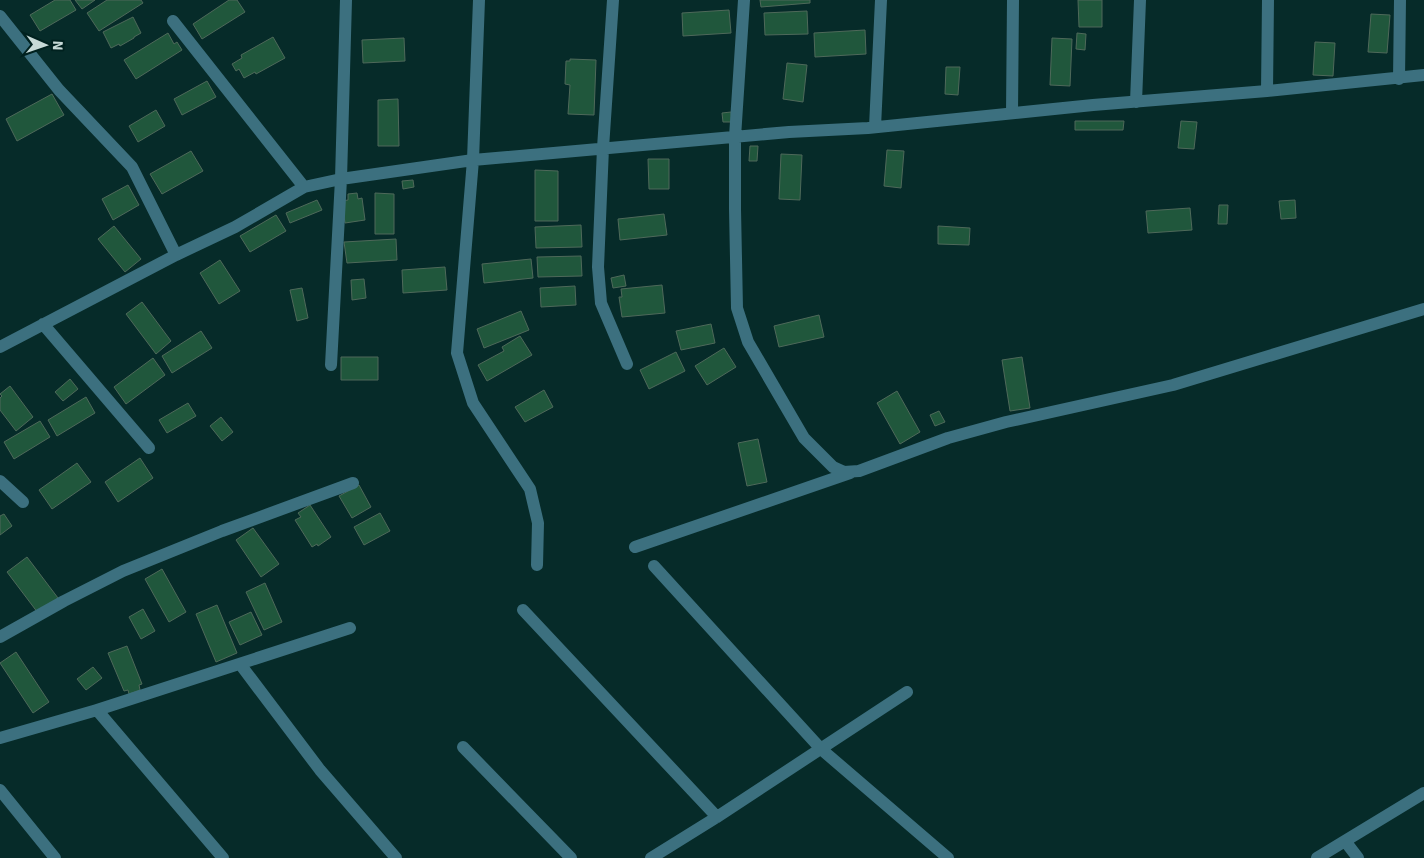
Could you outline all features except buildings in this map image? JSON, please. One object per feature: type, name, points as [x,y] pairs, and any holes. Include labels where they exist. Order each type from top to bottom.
[{"type":"street","points":[[331,365],[341,179],[346,0]]},
{"type":"street","points":[[479,0],[473,160],[457,353],[473,403],[530,489],[538,523],[537,565]]},
{"type":"street","points":[[613,0],[603,148],[598,267],[601,303],[627,364]]},
{"type":"street","points":[[744,0],[735,137],[738,308],[748,342],[804,438],[833,467],[852,472]]},
{"type":"street","points":[[875,126],[881,0]]},
{"type":"street","points":[[1012,113],[1013,0]]},
{"type":"street","points":[[1136,102],[1140,0]]},
{"type":"street","points":[[1267,91],[1268,0]]},
{"type":"street","points":[[1399,79],[1400,0]]},
{"type":"street","points":[[0,16],[59,90],[132,166],[176,255]]},
{"type":"street","points":[[173,21],[304,187]]},
{"type":"street","points":[[0,347],[176,255],[235,227],[304,187],[341,179],[473,160],[1267,91],[1424,75]]},
{"type":"street","points":[[635,547],[948,438],[1006,422],[1173,385],[1424,309]]},
{"type":"street","points":[[42,324],[149,448]]},
{"type":"street","points":[[0,482],[23,502]]},
{"type":"street","points":[[0,638],[123,571],[222,531],[353,482]]},
{"type":"street","points":[[654,566],[821,749],[948,858]]},
{"type":"street","points":[[523,610],[717,817]]},
{"type":"street","points":[[0,738],[97,710],[350,628]]},
{"type":"street","points":[[240,664],[320,770],[396,858]]},
{"type":"street","points":[[651,858],[717,817],[907,692]]},
{"type":"street","points":[[97,710],[223,858]]},
{"type":"street","points":[[463,746],[571,858]]},
{"type":"street","points":[[0,790],[55,858]]},
{"type":"street","points":[[1317,858],[1424,793]]},
{"type":"street","points":[[1345,841],[1358,858]]}]
